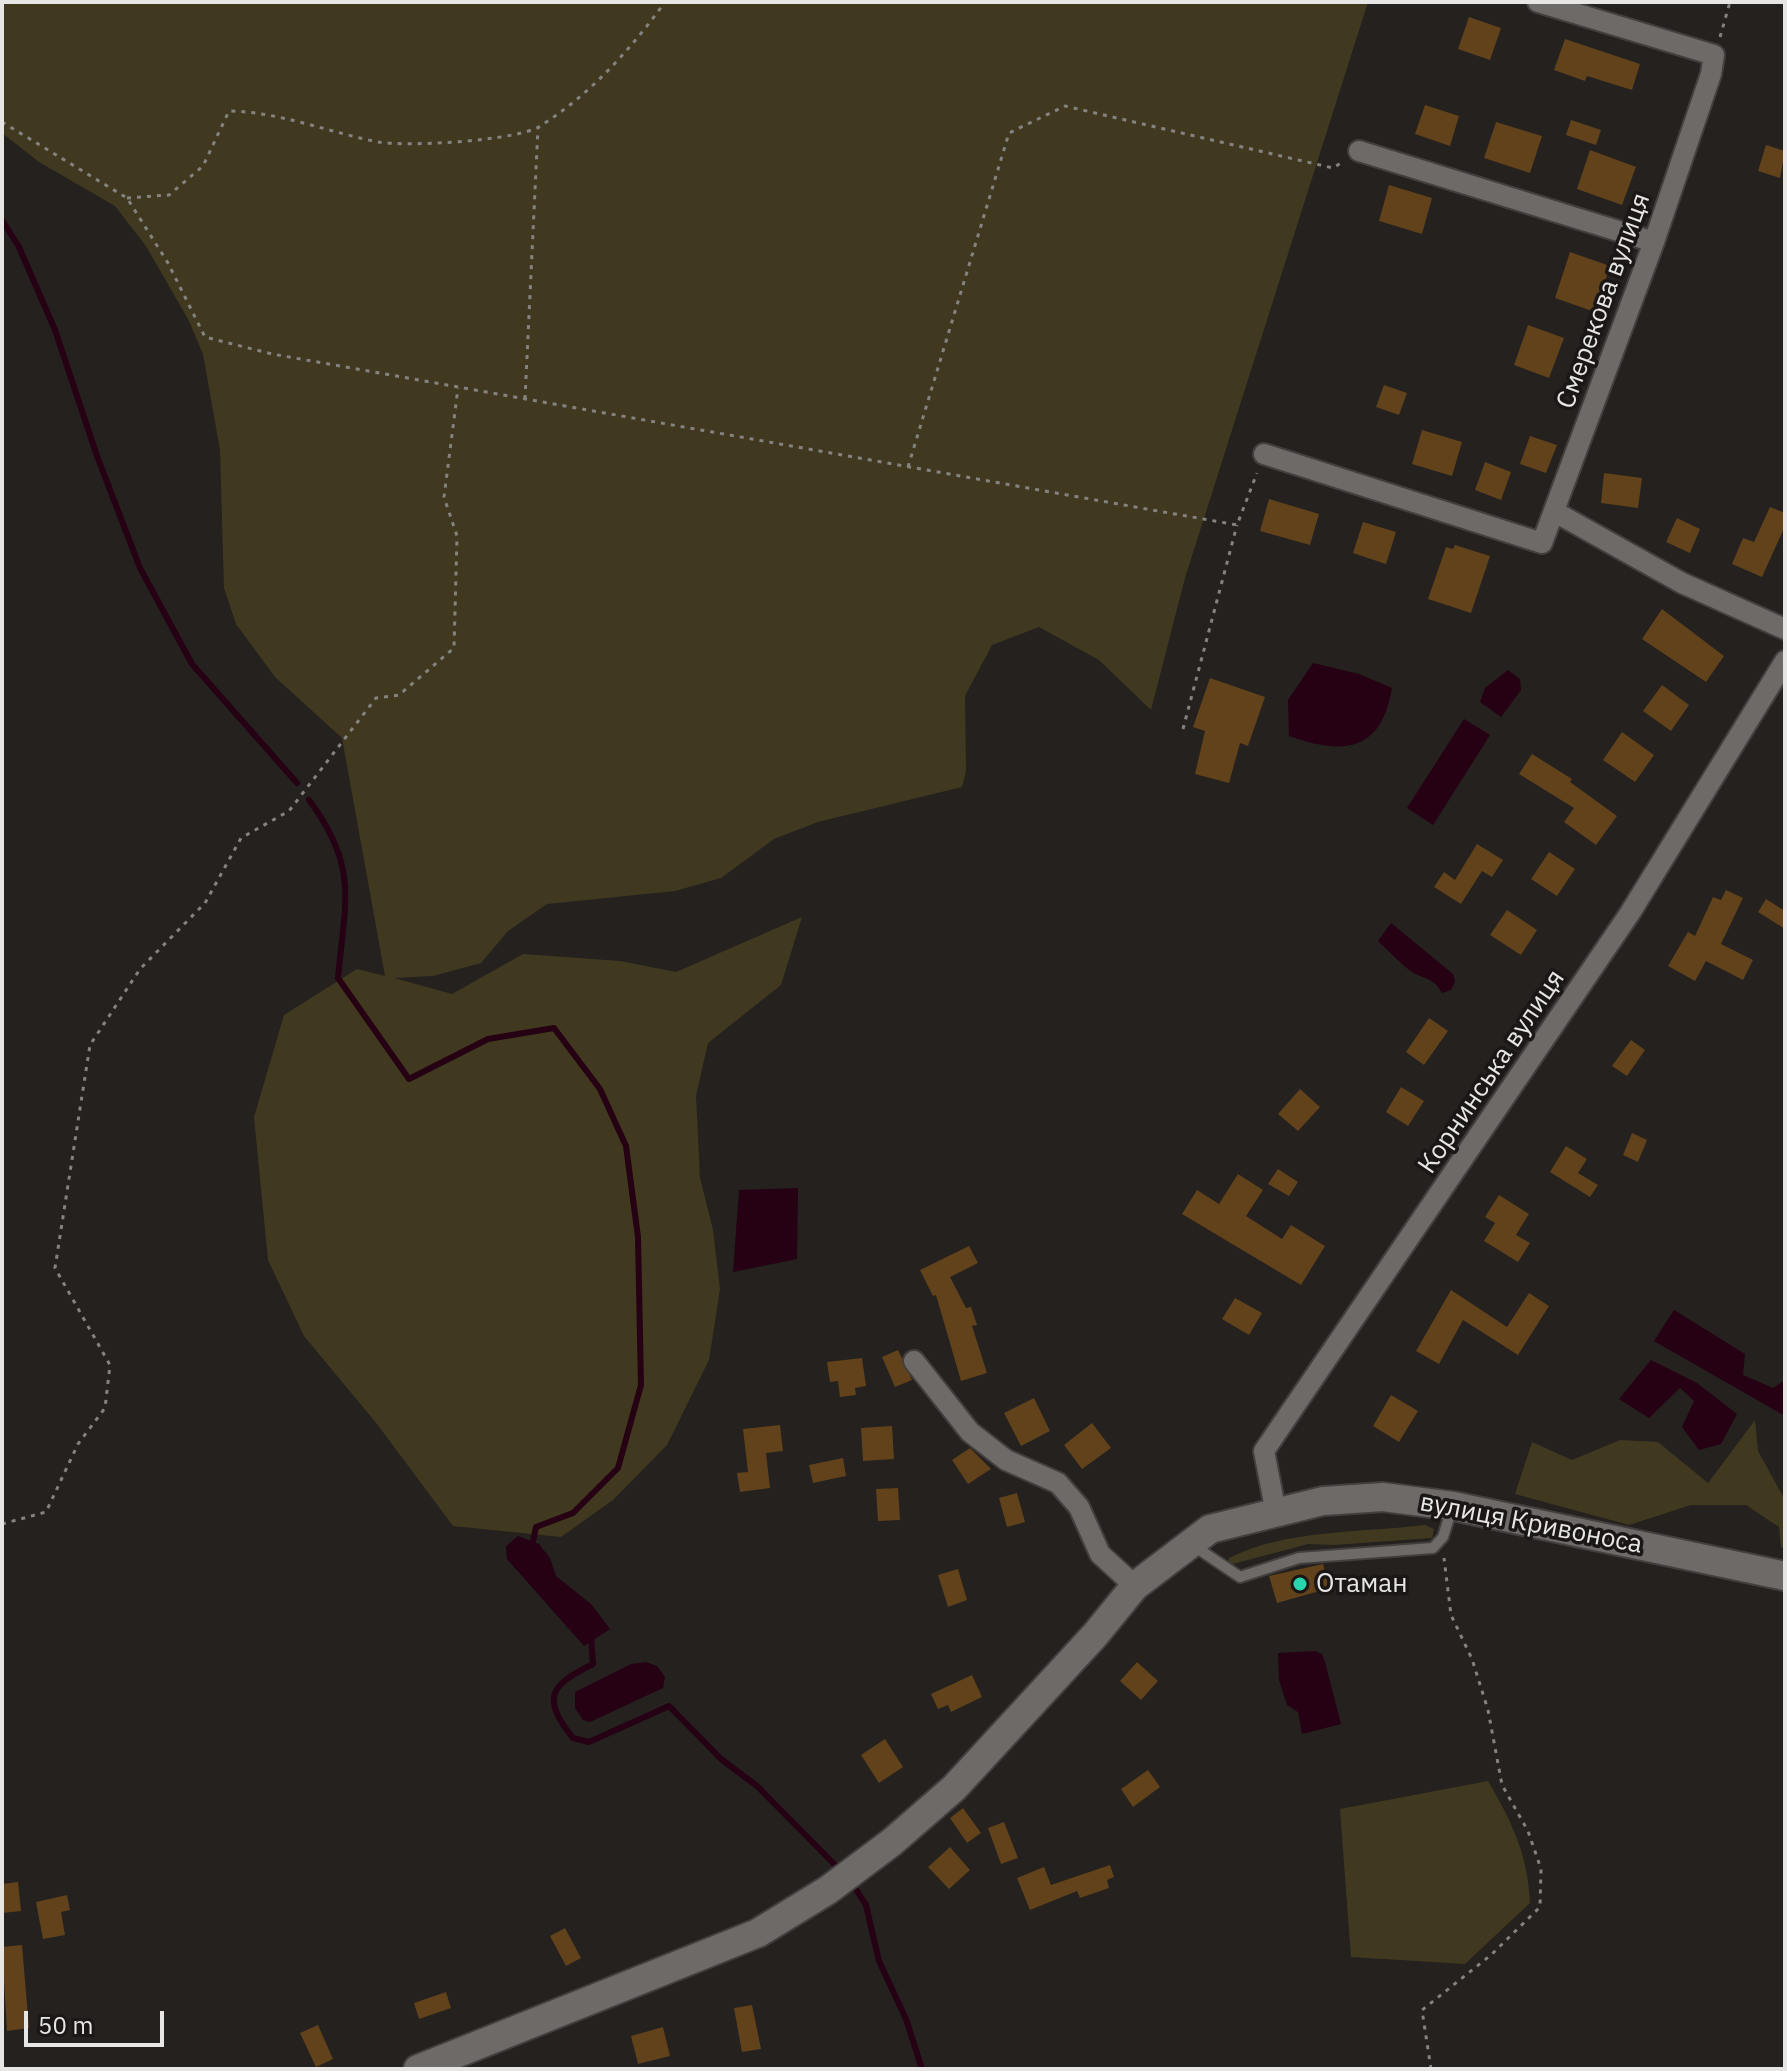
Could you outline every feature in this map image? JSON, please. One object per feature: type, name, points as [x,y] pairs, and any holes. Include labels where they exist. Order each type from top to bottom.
[{"type":"main road","name":"вулиця Кривоноса","points":[[418,2069],[758,1933],[828,1890],[892,1842],[954,1788],[1095,1635],[1135,1586],[1210,1529],[1323,1501],[1383,1497],[1453,1506],[1785,1576]]},
{"type":"street","points":[[1538,2],[1712,64]]},
{"type":"street","name":"Смерекова вулиця","points":[[1264,454],[1542,543],[1654,242],[1712,64]]},
{"type":"street","points":[[1359,151],[1654,242]]},
{"type":"street","points":[[1555,512],[1682,583],[1785,629]]},
{"type":"street","name":"Корнинська вулиця","points":[[1276,1513],[1264,1451],[1630,913],[1785,661]]},
{"type":"street","points":[[914,1361],[970,1432],[1006,1460],[1058,1483],[1079,1507],[1100,1554],[1135,1586]]},
{"type":"lane","points":[[1190,1544],[1240,1577],[1299,1558],[1433,1548],[1443,1537],[1453,1506]]},
{"type":"path","points":[[127,198],[169,195],[203,166],[229,111],[253,111],[381,143],[453,144],[538,128],[612,67],[665,2]]},
{"type":"path","points":[[1712,64],[1730,2]]},
{"type":"path","points":[[908,467],[1009,133],[1065,106],[1333,168],[1359,151]]},
{"type":"path","points":[[2,122],[127,198],[168,263],[205,337],[272,354],[1237,525]]},
{"type":"path","points":[[525,399],[538,128]]},
{"type":"path","points":[[2,1524],[46,1512],[78,1444],[105,1408],[110,1365],[55,1268],[90,1045],[140,969],[205,903],[241,838],[289,811],[376,698],[399,695],[454,648],[457,536],[444,497],[458,387]]},
{"type":"path","points":[[1183,729],[1237,525],[1264,454]]},
{"type":"path","points":[[1431,2069],[1422,2010],[1491,1955],[1540,1907],[1541,1869],[1528,1831],[1502,1785],[1488,1710],[1472,1659],[1451,1615],[1447,1560],[1433,1548]]},
{"type":"shaded area","points":[[2,2],[1368,2],[1185,578],[1151,710],[1099,660],[1039,627],[992,645],[965,696],[966,771],[962,787],[818,822],[774,839],[721,878],[675,891],[547,904],[508,931],[481,963],[433,976],[394,978],[452,994],[523,954],[620,961],[676,972],[802,917],[781,985],[708,1043],[696,1096],[700,1178],[713,1230],[720,1289],[709,1360],[667,1445],[613,1500],[561,1537],[453,1526],[377,1424],[304,1336],[268,1260],[254,1117],[284,1015],[357,969],[385,976],[342,738],[275,677],[236,624],[224,588],[220,450],[203,354],[189,321],[146,246],[115,206],[39,162],[2,133]]},
{"type":"shaded area","points":[[1313,663],[1359,674],[1392,688],[1387,710],[1369,737],[1357,744],[1326,746],[1289,736],[1288,700]]},
{"type":"shaded area","points":[[1508,670],[1520,679],[1521,690],[1501,717],[1480,702],[1485,688]]},
{"type":"shaded area","points":[[1464,719],[1490,735],[1433,825],[1407,808]]},
{"type":"shaded area","points":[[1391,923],[1453,974],[1455,982],[1451,990],[1442,993],[1432,981],[1410,971],[1378,941]]},
{"type":"shaded area","points":[[798,1188],[797,1259],[733,1272],[739,1190]]},
{"type":"shaded area","points":[[1674,1310],[1745,1354],[1743,1375],[1773,1388],[1785,1380],[1785,1416],[1654,1341]]},
{"type":"shaded area","points":[[1651,1360],[1697,1383],[1737,1414],[1721,1444],[1699,1450],[1682,1427],[1694,1401],[1680,1388],[1649,1418],[1619,1399]]},
{"type":"shaded area","points":[[1755,1420],[1758,1451],[1785,1500],[1785,1549],[1781,1547],[1779,1527],[1746,1505],[1691,1505],[1629,1525],[1515,1494],[1532,1442],[1572,1460],[1620,1440],[1658,1442],[1708,1483]]},
{"type":"shaded area","points":[[1425,1525],[1434,1529],[1432,1538],[1308,1544],[1229,1565],[1229,1558],[1275,1542]]},
{"type":"shaded area","points":[[518,1536],[539,1544],[550,1558],[556,1576],[591,1604],[610,1629],[584,1646],[507,1559],[506,1546]]},
{"type":"shaded area","points":[[1315,1651],[1322,1654],[1325,1662],[1341,1724],[1302,1734],[1298,1712],[1287,1705],[1279,1680],[1278,1653]]},
{"type":"shaded area","points":[[646,1662],[657,1666],[665,1677],[663,1688],[590,1722],[583,1720],[575,1708],[575,1692],[631,1664]]},
{"type":"shaded area","points":[[1488,1781],[1517,1839],[1526,1869],[1530,1903],[1465,1964],[1351,1957],[1340,1809]]},
{"type":"building","points":[[1469,17],[1501,28],[1490,60],[1458,49]]},
{"type":"building","points":[[1565,39],[1640,64],[1632,90],[1587,76],[1585,81],[1554,70]]},
{"type":"building","points":[[1425,105],[1459,116],[1450,146],[1415,134]]},
{"type":"building","points":[[1571,120],[1601,130],[1596,145],[1566,135]]},
{"type":"building","points":[[1496,122],[1542,136],[1530,173],[1484,158]]},
{"type":"building","points":[[1766,145],[1785,151],[1780,178],[1758,171]]},
{"type":"building","points":[[1590,150],[1636,167],[1622,205],[1577,189]]},
{"type":"building","points":[[1389,185],[1432,198],[1422,234],[1379,221]]},
{"type":"building","points":[[1570,252],[1610,266],[1595,312],[1555,298]]},
{"type":"building","points":[[1528,325],[1564,338],[1549,378],[1514,365]]},
{"type":"building","points":[[1384,385],[1407,393],[1399,415],[1376,407]]},
{"type":"building","points":[[1422,430],[1462,442],[1452,476],[1412,464]]},
{"type":"building","points":[[1530,436],[1557,445],[1546,473],[1520,464]]},
{"type":"building","points":[[1485,462],[1511,472],[1501,500],[1475,490]]},
{"type":"building","points":[[1604,473],[1642,478],[1638,508],[1601,503]]},
{"type":"building","points":[[1269,499],[1319,514],[1310,545],[1260,531]]},
{"type":"building","points":[[1770,507],[1785,513],[1785,526],[1762,577],[1732,564],[1743,538],[1754,542]]},
{"type":"building","points":[[1677,518],[1700,529],[1690,553],[1666,542]]},
{"type":"building","points":[[1363,522],[1396,532],[1386,564],[1353,553]]},
{"type":"building","points":[[1455,545],[1490,556],[1471,613],[1428,599],[1446,547],[1453,549]]},
{"type":"building","points":[[1662,609],[1724,656],[1706,682],[1642,639]]},
{"type":"building","points":[[1210,678],[1265,697],[1248,746],[1240,743],[1229,783],[1195,774],[1205,731],[1193,727]]},
{"type":"building","points":[[1662,685],[1689,705],[1671,731],[1643,711]]},
{"type":"building","points":[[1622,732],[1654,755],[1635,782],[1603,760]]},
{"type":"building","points":[[1532,754],[1572,779],[1570,782],[1617,816],[1596,845],[1564,822],[1574,808],[1519,774]]},
{"type":"building","points":[[1477,844],[1503,860],[1492,877],[1482,871],[1461,904],[1434,887],[1444,872],[1455,880]]},
{"type":"building","points":[[1549,852],[1575,869],[1557,896],[1531,879]]},
{"type":"building","points":[[1726,890],[1743,898],[1721,944],[1753,960],[1743,980],[1706,961],[1695,981],[1668,966],[1688,932],[1695,936],[1713,897],[1721,900]]},
{"type":"building","points":[[1766,899],[1785,911],[1785,929],[1758,912]]},
{"type":"building","points":[[1507,910],[1537,930],[1521,955],[1490,935]]},
{"type":"building","points":[[1429,1018],[1448,1031],[1424,1065],[1406,1052]]},
{"type":"building","points":[[1631,1040],[1645,1050],[1627,1076],[1612,1066]]},
{"type":"building","points":[[1401,1087],[1424,1101],[1408,1126],[1386,1112]]},
{"type":"building","points":[[1300,1089],[1320,1107],[1298,1131],[1278,1114]]},
{"type":"building","points":[[1632,1133],[1647,1140],[1638,1162],[1623,1155]]},
{"type":"building","points":[[1566,1146],[1587,1159],[1578,1173],[1598,1185],[1590,1197],[1550,1172]]},
{"type":"building","points":[[1278,1169],[1298,1182],[1289,1196],[1268,1184]]},
{"type":"building","points":[[1238,1174],[1263,1190],[1246,1216],[1282,1239],[1291,1225],[1325,1246],[1301,1285],[1182,1214],[1197,1190],[1219,1204]]},
{"type":"building","points":[[1499,1195],[1529,1214],[1516,1235],[1530,1243],[1518,1262],[1484,1241],[1495,1223],[1485,1217]]},
{"type":"building","points":[[969,1246],[978,1263],[950,1277],[966,1308],[971,1307],[977,1325],[972,1326],[987,1373],[961,1381],[936,1295],[933,1296],[920,1270]]},
{"type":"building","points":[[1451,1290],[1507,1327],[1529,1293],[1549,1306],[1518,1355],[1463,1320],[1439,1364],[1416,1351]]},
{"type":"building","points":[[1235,1298],[1262,1313],[1249,1335],[1222,1319]]},
{"type":"building","points":[[898,1350],[912,1380],[895,1387],[882,1357]]},
{"type":"building","points":[[862,1358],[866,1386],[855,1388],[856,1395],[840,1397],[838,1381],[830,1382],[827,1362]]},
{"type":"building","points":[[1391,1395],[1418,1411],[1399,1442],[1373,1426]]},
{"type":"building","points":[[1034,1398],[1050,1431],[1021,1446],[1004,1413]]},
{"type":"building","points":[[1092,1423],[1111,1448],[1082,1469],[1064,1445]]},
{"type":"building","points":[[780,1425],[783,1451],[766,1453],[770,1488],[740,1492],[737,1473],[748,1472],[743,1429]]},
{"type":"building","points":[[892,1426],[894,1459],[863,1461],[861,1428]]},
{"type":"building","points":[[970,1448],[991,1469],[968,1484],[952,1460]]},
{"type":"building","points":[[843,1458],[846,1476],[813,1483],[809,1465]]},
{"type":"building","points":[[898,1488],[900,1520],[878,1521],[876,1489]]},
{"type":"building","points":[[1017,1493],[1025,1522],[1007,1527],[999,1498]]},
{"type":"building","points":[[1323,1564],[1330,1588],[1277,1603],[1269,1576]]},
{"type":"building","points":[[958,1569],[967,1600],[948,1607],[938,1575]]},
{"type":"building","points":[[1137,1662],[1158,1681],[1141,1700],[1120,1681]]},
{"type":"building","points":[[972,1675],[982,1697],[951,1712],[948,1705],[938,1709],[931,1694]]},
{"type":"building","points":[[885,1739],[903,1767],[879,1783],[861,1755]]},
{"type":"building","points":[[1148,1770],[1160,1787],[1133,1807],[1121,1789]]},
{"type":"building","points":[[963,1808],[981,1833],[967,1843],[950,1818]]},
{"type":"building","points":[[1004,1822],[1018,1858],[1001,1864],[988,1828]]},
{"type":"building","points":[[950,1847],[970,1870],[949,1889],[928,1867]]},
{"type":"building","points":[[1110,1865],[1114,1877],[1107,1880],[1109,1888],[1080,1898],[1077,1891],[1030,1910],[1017,1878],[1044,1867],[1051,1885]]},
{"type":"building","points":[[18,1882],[21,1911],[2,1913],[2,1884]]},
{"type":"building","points":[[67,1895],[70,1910],[61,1912],[65,1935],[43,1939],[36,1902]]},
{"type":"building","points":[[565,1928],[581,1958],[566,1966],[550,1936]]},
{"type":"building","points":[[22,1945],[29,2028],[7,2031],[2,1947]]},
{"type":"building","points":[[446,1992],[451,2008],[419,2019],[414,2003]]},
{"type":"building","points":[[752,2005],[761,2049],[742,2052],[734,2008]]},
{"type":"building","points":[[318,2025],[333,2059],[316,2067],[300,2033]]},
{"type":"building","points":[[663,2027],[670,2056],[638,2064],[631,2036]]},
{"type":"waterway","points":[[2,220],[19,247],[55,330],[97,456],[140,568],[192,664],[297,783]]},
{"type":"waterway","points":[[309,800],[336,845],[342,865],[345,906],[338,978],[409,1079],[488,1039],[554,1028],[600,1089],[626,1146],[638,1237],[641,1385],[618,1468],[573,1513],[536,1527],[532,1546]]},
{"type":"waterway","points":[[591,1636],[593,1664],[568,1679],[555,1694],[556,1712],[573,1738],[589,1742],[669,1706],[721,1759],[757,1786],[837,1867]]},
{"type":"waterway","points":[[857,1891],[866,1905],[879,1961],[906,2019],[922,2069]]},
{"type":"place","name":"Отаман","points":[[1300,1584]]}]
